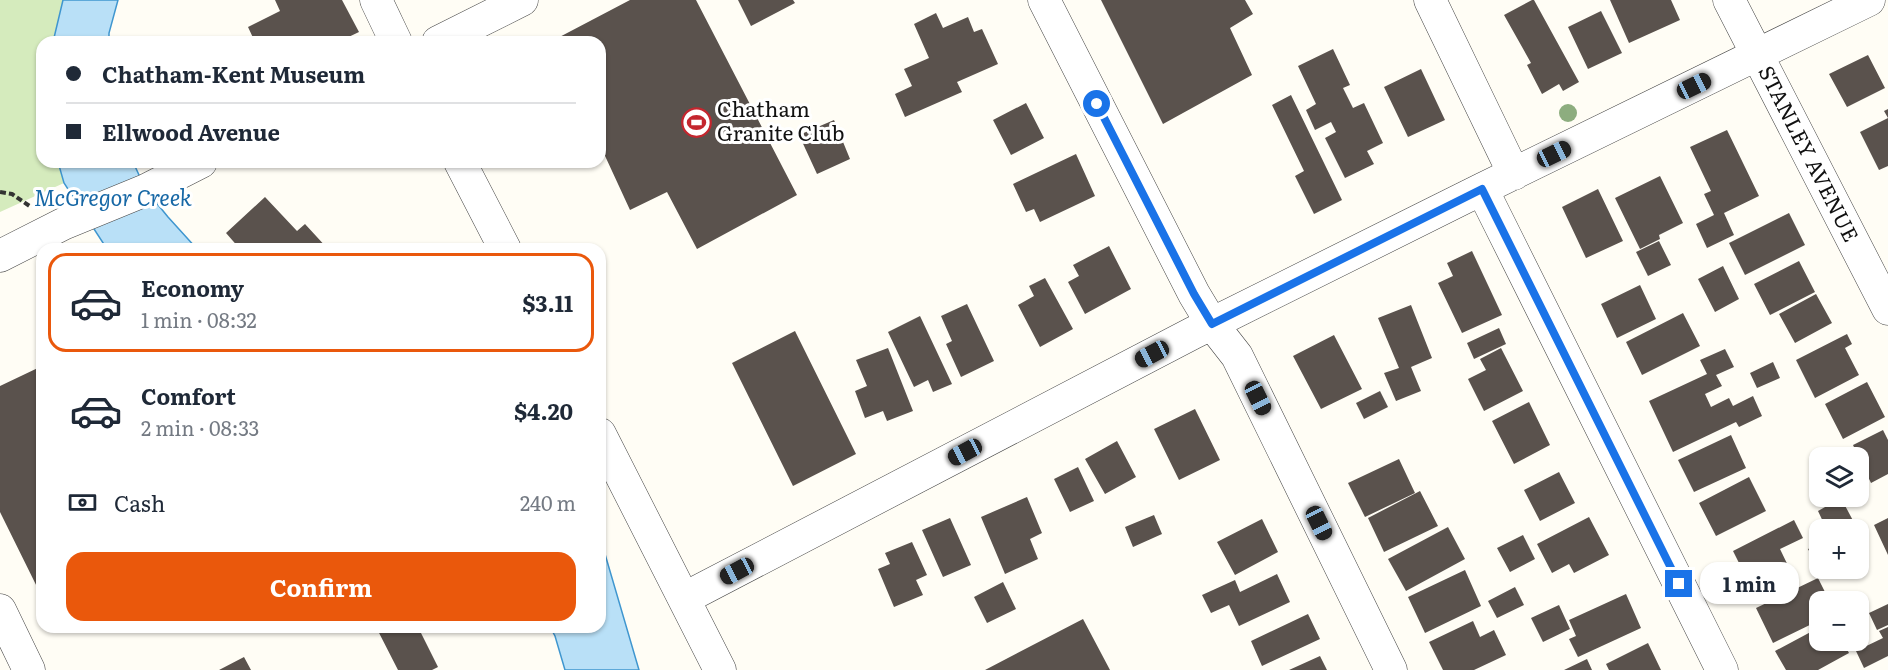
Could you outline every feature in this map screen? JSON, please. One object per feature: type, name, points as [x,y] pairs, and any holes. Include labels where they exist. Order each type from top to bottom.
[{"type":"street","points":[[376,0],[393,36]]},
{"type":"street","points":[[450,36],[522,0]]},
{"type":"street","points":[[1044,0],[1189,283],[1212,324],[1237,356],[1391,670]]},
{"type":"street","points":[[1430,0],[1514,174]]},
{"type":"street","name":"STANLEY AVENUE","points":[[1729,0],[1888,309]]},
{"type":"street","points":[[685,598],[1212,324],[1869,0]]},
{"type":"street","points":[[0,256],[63,224],[146,190],[189,168]]},
{"type":"street","points":[[463,168],[502,243]]},
{"type":"street","points":[[1482,189],[1722,670]]},
{"type":"street","points":[[606,446],[720,670]]},
{"type":"street","points":[[0,610],[29,670]]},
{"type":"path","points":[[0,192],[12,194],[34,209]]},
{"type":"green space","points":[[0,0],[63,0],[54,36],[36,36],[36,168],[60,168],[64,183],[0,212]]},
{"type":"water","points":[[63,0],[118,0],[109,36],[54,36]]},
{"type":"water","name":"McGregor Creek","points":[[60,168],[136,168],[146,190],[192,243],[103,243],[64,183]]},
{"type":"water","points":[[606,557],[639,670],[565,670],[553,633],[606,633]]},
{"type":"building","points":[[275,0],[342,0],[359,32],[351,36],[252,36],[248,27],[280,11]]},
{"type":"building","name":"Chatham Granite Club","points":[[630,0],[696,0],[797,195],[697,249],[667,192],[630,210],[606,158],[606,36],[561,36]]},
{"type":"building","points":[[738,0],[793,0],[795,3],[751,26]]},
{"type":"building","points":[[1101,0],[1245,0],[1253,14],[1230,28],[1252,75],[1163,124]]},
{"type":"building","points":[[1532,0],[1579,82],[1563,91],[1559,84],[1542,94],[1527,65],[1531,63],[1504,15]]},
{"type":"building","points":[[1610,0],[1671,0],[1680,20],[1629,43]]},
{"type":"building","points":[[1601,11],[1622,53],[1588,69],[1568,27]]},
{"type":"building","points":[[936,13],[943,28],[968,17],[974,32],[982,29],[998,64],[957,82],[962,92],[905,117],[895,94],[912,86],[904,69],[929,58],[914,24]]},
{"type":"building","points":[[1333,49],[1350,85],[1343,88],[1353,108],[1364,103],[1383,143],[1367,151],[1374,164],[1345,178],[1325,138],[1336,132],[1331,122],[1315,130],[1306,110],[1316,104],[1298,66]]},
{"type":"building","points":[[1868,55],[1885,88],[1847,107],[1829,74]]},
{"type":"building","points":[[1421,69],[1445,120],[1408,137],[1384,87]]},
{"type":"building","points":[[1291,95],[1342,200],[1314,214],[1295,176],[1304,171],[1272,105]]},
{"type":"building","points":[[1026,103],[1044,138],[1011,155],[993,120]]},
{"type":"building","points":[[1888,118],[1888,166],[1879,170],[1860,132]]},
{"type":"building","points":[[834,120],[850,159],[817,174],[799,135]]},
{"type":"building","points":[[1727,130],[1759,196],[1724,213],[1734,235],[1707,248],[1696,224],[1714,215],[1704,194],[1711,191],[1690,147]]},
{"type":"building","points":[[1076,154],[1095,196],[1040,222],[1034,209],[1026,212],[1013,184]]},
{"type":"building","points":[[1660,176],[1683,223],[1659,235],[1660,239],[1640,249],[1615,198]]},
{"type":"building","points":[[1598,189],[1623,241],[1586,258],[1562,207]]},
{"type":"building","points":[[265,197],[297,231],[305,224],[322,243],[235,243],[226,233]]},
{"type":"building","points":[[1789,213],[1805,245],[1745,275],[1729,243]]},
{"type":"building","points":[[1659,241],[1671,265],[1648,276],[1636,252]]},
{"type":"building","points":[[1109,246],[1131,289],[1085,314],[1068,282],[1079,276],[1073,265]]},
{"type":"building","points":[[1472,251],[1502,315],[1462,333],[1438,283],[1453,276],[1447,263]]},
{"type":"building","points":[[1799,261],[1815,292],[1770,315],[1754,284]]},
{"type":"building","points":[[1723,266],[1739,299],[1715,312],[1698,279]]},
{"type":"building","points":[[1045,278],[1073,329],[1040,347],[1018,305],[1034,296],[1029,286]]},
{"type":"building","points":[[1640,285],[1656,319],[1617,338],[1601,304]]},
{"type":"building","points":[[1816,294],[1832,323],[1795,343],[1779,314]]},
{"type":"building","points":[[967,304],[994,361],[961,377],[946,344],[952,341],[941,316]]},
{"type":"building","points":[[1411,305],[1432,358],[1411,367],[1421,391],[1396,401],[1384,373],[1399,368],[1378,318]]},
{"type":"building","points":[[1683,313],[1700,346],[1642,375],[1626,342]]},
{"type":"building","points":[[920,316],[952,384],[933,392],[928,380],[914,387],[888,332]]},
{"type":"building","points":[[1499,328],[1506,344],[1474,359],[1467,343]]},
{"type":"building","points":[[795,331],[856,454],[793,486],[732,363]]},
{"type":"building","points":[[1847,334],[1852,344],[1845,348],[1859,375],[1815,398],[1796,360]]},
{"type":"building","points":[[1334,335],[1362,389],[1321,409],[1293,356]]},
{"type":"building","points":[[888,348],[913,411],[887,421],[883,411],[865,418],[855,391],[867,386],[856,360]]},
{"type":"building","points":[[1501,348],[1523,391],[1484,411],[1468,379],[1486,370],[1480,359]]},
{"type":"building","points":[[1725,349],[1734,367],[1716,375],[1722,386],[1705,394],[1711,407],[1729,398],[1733,406],[1753,396],[1762,416],[1739,427],[1736,422],[1673,452],[1649,401],[1707,374],[1700,360]]},
{"type":"building","points":[[1773,362],[1780,378],[1757,388],[1750,373]]},
{"type":"building","points":[[36,369],[36,585],[0,512],[0,386]]},
{"type":"building","points":[[1867,382],[1885,417],[1843,439],[1825,404]]},
{"type":"building","points":[[1380,391],[1388,407],[1364,419],[1356,403]]},
{"type":"building","points":[[1529,402],[1550,445],[1514,464],[1492,421]]},
{"type":"building","points":[[1195,409],[1220,460],[1179,480],[1154,429]]},
{"type":"building","points":[[1883,430],[1888,440],[1888,474],[1871,483],[1869,447],[1854,447],[1853,445]]},
{"type":"building","points":[[1731,435],[1746,468],[1694,492],[1678,460]]},
{"type":"building","points":[[1117,441],[1136,477],[1105,494],[1085,459]]},
{"type":"building","points":[[1399,459],[1415,493],[1365,517],[1348,483]]},
{"type":"building","points":[[1078,467],[1094,501],[1070,512],[1054,479]]},
{"type":"building","points":[[1559,472],[1575,503],[1540,521],[1524,490]]},
{"type":"building","points":[[1749,477],[1766,511],[1716,536],[1699,503]]},
{"type":"building","points":[[1420,491],[1438,526],[1384,552],[1368,518]]},
{"type":"building","points":[[1027,497],[1042,533],[1030,539],[1038,559],[1005,574],[981,517]]},
{"type":"building","points":[[1825,507],[1846,507],[1852,519],[1822,519],[1818,511]]},
{"type":"building","points":[[1154,515],[1162,534],[1133,547],[1125,527]]},
{"type":"building","points":[[1589,517],[1609,555],[1574,573],[1569,564],[1552,573],[1537,544]]},
{"type":"building","points":[[950,518],[971,565],[943,577],[922,530]]},
{"type":"building","points":[[1888,518],[1888,555],[1874,525]]},
{"type":"building","points":[[1262,519],[1278,552],[1235,575],[1217,542]]},
{"type":"building","points":[[1794,520],[1803,538],[1780,549],[1793,576],[1755,595],[1733,551]]},
{"type":"building","points":[[1448,527],[1465,559],[1406,591],[1388,559]]},
{"type":"building","points":[[1523,535],[1535,559],[1510,572],[1497,548]]},
{"type":"building","points":[[912,542],[927,575],[916,580],[923,595],[894,607],[878,569],[890,564],[885,553]]},
{"type":"building","points":[[1465,570],[1481,606],[1425,633],[1408,597]]},
{"type":"building","points":[[1277,574],[1290,602],[1239,626],[1229,605],[1211,613],[1202,595],[1235,580],[1240,592]]},
{"type":"building","points":[[1816,579],[1818,579],[1824,591],[1809,591],[1809,625],[1773,643],[1756,608]]},
{"type":"building","points":[[1003,582],[1016,609],[987,623],[974,597]]},
{"type":"building","points":[[1515,587],[1524,605],[1497,618],[1488,601]]},
{"type":"building","points":[[1626,594],[1641,628],[1578,657],[1569,639],[1576,636],[1569,620]]},
{"type":"building","points":[[1888,604],[1888,625],[1877,630],[1869,613]]},
{"type":"building","points":[[1559,605],[1570,629],[1543,642],[1531,618]]},
{"type":"building","points":[[1308,614],[1320,639],[1262,666],[1251,641]]},
{"type":"building","points":[[1083,619],[1110,670],[985,670]]},
{"type":"building","points":[[1473,621],[1480,637],[1494,630],[1506,655],[1474,670],[1443,670],[1429,642]]},
{"type":"building","points":[[1888,627],[1888,656],[1864,668],[1856,651],[1869,651],[1869,645],[1883,638],[1879,631]]},
{"type":"building","points":[[379,633],[421,633],[438,667],[432,670],[398,670]]},
{"type":"building","points":[[1809,633],[1809,651],[1848,651],[1849,653],[1818,670],[1786,670],[1775,651]]},
{"type":"building","points":[[1648,643],[1661,670],[1609,670],[1606,664]]},
{"type":"building","points":[[1320,656],[1327,670],[1289,670]]},
{"type":"building","points":[[244,657],[251,670],[219,670]]},
{"type":"building","points":[[1587,659],[1592,670],[1564,670]]},
{"type":"place","name":"Chatham Granite Club","points":[[696,122]]},
{"type":"route","points":[[1097,104],[1194,294],[1212,324],[1482,189],[1679,584]]}]
